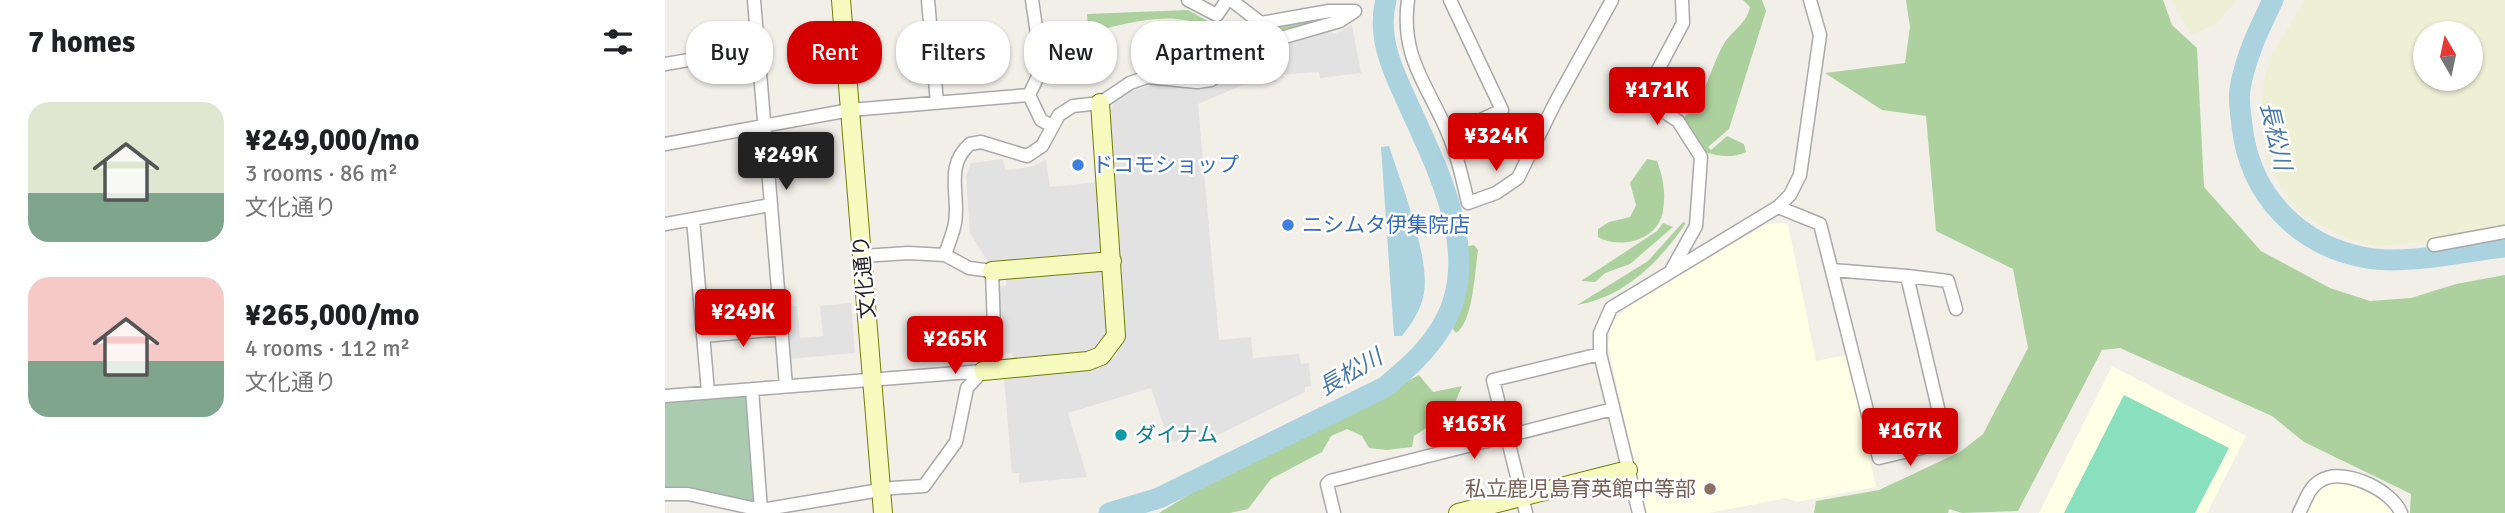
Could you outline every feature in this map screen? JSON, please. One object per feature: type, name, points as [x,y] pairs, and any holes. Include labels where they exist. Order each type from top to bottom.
[{"type":"street","points":[[754,0],[755,21]]},
{"type":"street","name":"文化通り","points":[[841,0],[883,513]]},
{"type":"street","points":[[928,0],[937,103]]},
{"type":"street","points":[[1188,0],[1217,15],[1229,0],[1261,23],[1355,6]]},
{"type":"street","points":[[1408,0],[1406,34],[1413,65],[1449,135],[1468,203],[1496,193],[1518,178],[1555,103],[1612,0]]},
{"type":"street","points":[[1449,135],[1502,110],[1450,0]]},
{"type":"street","points":[[1671,270],[1696,226],[1701,158],[1678,121],[1643,98],[1683,23],[1682,0]]},
{"type":"street","points":[[1639,513],[1600,354],[1600,333],[1611,307],[1778,207],[1790,195],[1800,175],[1820,35],[1810,0]]},
{"type":"street","points":[[1029,95],[1042,68],[1033,1]]},
{"type":"street","points":[[945,255],[955,222],[953,179],[966,148],[981,142],[1027,156],[1042,146],[1063,110],[1100,103],[1131,83],[1147,77],[1198,82],[1211,80],[1264,43],[1340,22],[1355,6]]},
{"type":"street","points":[[665,64],[686,60]]},
{"type":"street","points":[[760,84],[786,386]]},
{"type":"street","points":[[665,144],[850,110],[1029,95]]},
{"type":"street","points":[[1029,95],[1041,120],[1052,126]]},
{"type":"street","points":[[665,396],[983,371],[1088,361],[1101,355],[1111,346],[1118,327],[1100,103]]},
{"type":"street","points":[[665,224],[770,205]]},
{"type":"street","points":[[1778,207],[1820,224],[1879,457],[1947,442],[1907,276]]},
{"type":"street","points":[[693,219],[708,392]]},
{"type":"street","points":[[2434,245],[2505,232]]},
{"type":"street","points":[[863,256],[908,253],[945,255],[969,268],[992,271],[1112,261]]},
{"type":"street","points":[[1832,270],[1948,281],[1956,309]]},
{"type":"street","points":[[665,494],[688,494],[761,510],[924,486],[956,442],[967,388],[995,358],[992,271]]},
{"type":"street","points":[[703,336],[781,330]]},
{"type":"street","points":[[1524,505],[1493,380],[1600,354]]},
{"type":"street","points":[[752,389],[761,510]]},
{"type":"street","points":[[1334,513],[1327,484],[1330,481],[1613,409]]},
{"type":"street","points":[[1458,513],[1524,505],[1628,470]]},
{"type":"street","points":[[2299,513],[2312,487],[2321,480],[2344,475],[2391,498],[2401,513]]},
{"type":"shaded area","points":[[2171,0],[2237,0],[2216,24],[2191,35]]},
{"type":"shaded area","points":[[2305,0],[2505,0],[2505,226],[2439,241],[2375,246],[2353,241],[2307,217],[2290,201],[2268,165],[2261,117],[2263,85],[2271,55]]},
{"type":"shaded area","points":[[1352,25],[1361,73],[1320,78],[1319,72],[1289,74],[1289,42],[1329,30],[1334,34]]},
{"type":"shaded area","points":[[1153,84],[1254,84],[1243,85],[1198,104],[1219,340],[1251,337],[1253,358],[1299,354],[1301,364],[1309,363],[1311,386],[1305,387],[1305,392],[1216,436],[1169,442],[1151,388],[1068,413],[1087,477],[1019,483],[1019,473],[1012,473],[1004,378],[1094,369],[1116,356],[1126,333],[1108,109],[1112,109],[1113,103],[1124,94]]},
{"type":"shaded area","points":[[1003,159],[1005,170],[1030,167],[1046,160],[1050,187],[1098,182],[1105,251],[988,262],[970,233],[966,176],[971,163]]},
{"type":"shaded area","points":[[1766,224],[1788,225],[1816,361],[1847,355],[1876,487],[1796,502],[1786,498],[1709,513],[1645,513],[1608,345],[1612,323],[1628,306]]},
{"type":"shaded area","points":[[1103,268],[1111,332],[1105,343],[1088,355],[1013,362],[1012,353],[999,354],[997,287],[1006,286],[1006,276]]},
{"type":"shaded area","points":[[851,303],[855,353],[789,359],[785,307],[797,306],[800,338],[823,336],[820,306]]},
{"type":"shaded area","points":[[2112,366],[2246,436],[2207,513],[2039,513]]},
{"type":"shaded area","points":[[744,395],[747,399],[755,499],[750,502],[665,490],[665,401]]},
{"type":"shaded area","points":[[2330,482],[2349,483],[2382,500],[2394,513],[2304,513],[2319,489]]},
{"type":"green space","points":[[1743,0],[1762,0],[1766,11],[1729,129],[1708,147],[1711,150],[1727,136],[1744,144],[1746,152],[1735,156],[1720,156],[1704,152],[1682,119],[1697,102],[1725,42],[1746,18],[1750,7]]},
{"type":"green space","points":[[1906,0],[2163,0],[2172,25],[2197,48],[2204,187],[2261,251],[2330,288],[2370,301],[2411,298],[2456,284],[2505,275],[2505,513],[2410,513],[2411,494],[2304,442],[2272,416],[2120,348],[2102,350],[2018,511],[1962,513],[1949,509],[1948,513],[1814,513],[1816,501],[1879,490],[1960,452],[1983,434],[2028,348],[2013,269],[1936,231],[1926,116],[1882,110],[1825,73],[1905,63],[1910,27]]},
{"type":"green space","points":[[1188,10],[1208,21],[1161,19],[1131,21],[1117,26],[1117,21],[1087,21],[1087,14]]},
{"type":"green space","points":[[1317,18],[1318,23],[1289,35],[1289,24]]},
{"type":"green space","points":[[1647,159],[1657,161],[1662,179],[1663,210],[1655,229],[1638,240],[1627,242],[1607,241],[1598,237],[1598,229],[1609,222],[1630,217],[1636,205],[1630,183]]},
{"type":"green space","points":[[1683,222],[1686,223],[1665,251],[1626,286],[1594,301],[1577,305],[1648,261]]},
{"type":"green space","points":[[1663,223],[1673,227],[1630,264],[1605,273],[1595,282],[1581,281],[1657,231]]},
{"type":"green space","points":[[1474,245],[1478,250],[1470,308],[1462,327],[1456,333],[1453,329],[1466,265],[1464,247]]},
{"type":"green space","points":[[1419,375],[1433,392],[1462,386],[1451,412],[1414,436],[1412,447],[1387,450],[1369,448],[1362,436],[1347,429],[1331,436],[1322,452],[1271,479],[1248,509],[1230,513],[1159,513],[1195,491]]},
{"type":"green space","points":[[2124,395],[2229,448],[2195,513],[2064,513]]},
{"type":"water","points":[[1389,146],[1419,240],[1425,278],[1421,305],[1402,336],[1394,336],[1381,147]]},
{"type":"waterway","name":"長松川","points":[[1109,513],[1159,498],[1385,387],[1419,356],[1437,334],[1452,306],[1458,276],[1458,245],[1442,184],[1387,50],[1383,25],[1386,0]]},
{"type":"waterway","name":"長松川","points":[[2273,0],[2249,55],[2242,77],[2239,103],[2247,151],[2255,174],[2282,214],[2320,242],[2342,252],[2367,258],[2418,259],[2505,247]]},
{"type":"place","name":"ドコモショップ","points":[[1078,165]]},
{"type":"place","name":"ニシムタ伊集院店","points":[[1288,225]]},
{"type":"place","name":"ダイナム","points":[[1121,435]]},
{"type":"place","name":"私立鹿児島育英館中等部","points":[[1710,489]]}]
